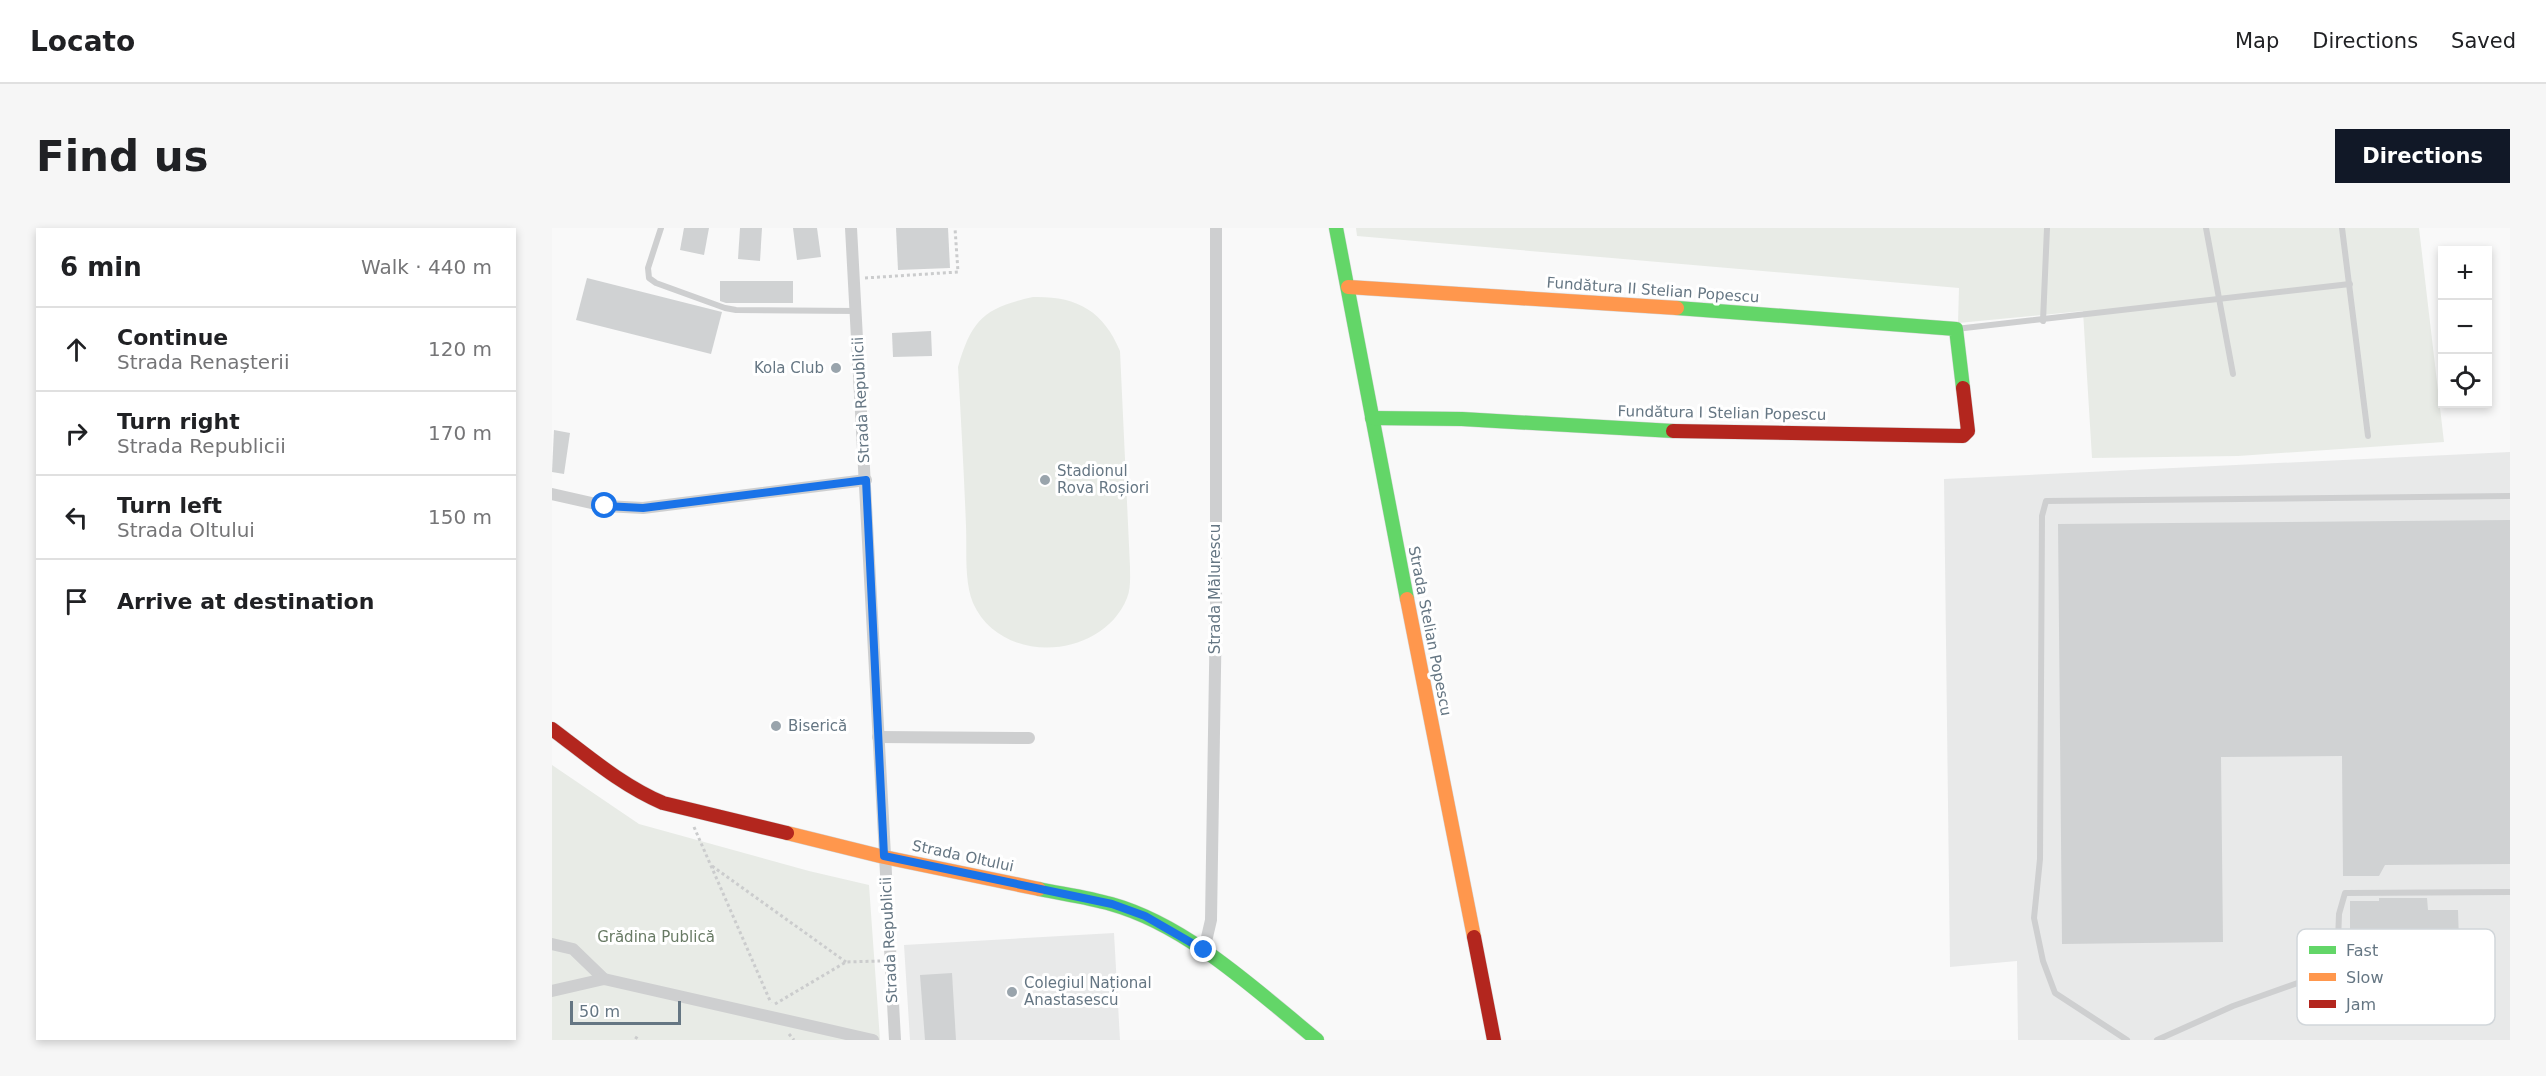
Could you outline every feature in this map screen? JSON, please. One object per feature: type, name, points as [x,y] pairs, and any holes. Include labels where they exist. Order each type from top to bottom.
[{"type":"street","name":"Strada Republicii","points":[[851,228],[895,1040]]},
{"type":"street","name":"Strada Mălurescu","points":[[1204,950],[1211,920],[1216,608],[1216,228]]},
{"type":"street","name":"Strada Stelian Popescu","points":[[1336,228],[1494,1040]]},
{"type":"street","name":"Fundătura II Stelian Popescu","points":[[1348,287],[1493,295],[1956,329]]},
{"type":"street","name":"Fundătura I Stelian Popescu","points":[[1372,418],[1462,418],[1702,433],[1821,432],[1963,436],[1968,431],[1956,329]]},
{"type":"street","points":[[552,494],[605,506],[643,508],[866,480]]},
{"type":"street","name":"Strada Oltului","points":[[552,729],[642,795],[687,809],[884,856],[1112,904],[1145,916],[1204,950],[1317,1040]]},
{"type":"street","points":[[878,737],[1029,738]]},
{"type":"street","points":[[552,944],[573,949],[604,979]]},
{"type":"street","points":[[552,991],[604,979],[873,1040]]},
{"type":"lane","points":[[661,228],[648,268],[649,278],[656,283],[736,310],[856,311]]},
{"type":"lane","points":[[2043,321],[2047,228]]},
{"type":"lane","points":[[2206,228],[2233,374]]},
{"type":"lane","points":[[2342,228],[2368,436]]},
{"type":"lane","points":[[1956,329],[2043,321],[2350,284]]},
{"type":"lane","points":[[2127,1040],[2055,993],[2043,961],[2034,918],[2040,859],[2042,516],[2046,501],[2510,496]]},
{"type":"lane","points":[[2338,929],[2339,914],[2345,894],[2510,892]]},
{"type":"lane","points":[[2157,1040],[2233,1006],[2297,983]]},
{"type":"path","points":[[854,279],[957,272],[955,228]]},
{"type":"path","points":[[687,809],[778,1018],[794,1040]]},
{"type":"path","points":[[711,865],[846,962]]},
{"type":"path","points":[[772,1005],[846,962],[891,961]]},
{"type":"path","points":[[635,1037],[640,1040]]},
{"type":"shaded area","points":[[2510,452],[2510,1040],[2018,1040],[2017,961],[1950,967],[1944,479]]},
{"type":"shaded area","name":"Colegiul Național Anastasescu","points":[[1114,933],[1120,1040],[910,1040],[904,945]]},
{"type":"green space","points":[[1356,228],[2419,228],[2438,391],[2438,408],[2440,408],[2444,442],[2238,456],[2092,458],[2083,311],[1958,323],[1959,288],[1357,236]]},
{"type":"green space","name":"Stadionul Rova Roșiori","points":[[1033,297],[1062,299],[1086,308],[1105,325],[1120,351],[1130,567],[1128,594],[1114,619],[1096,634],[1075,643],[1051,647],[1027,645],[1005,638],[987,623],[973,603],[968,585],[958,367],[969,337],[982,318],[1003,306]]},
{"type":"green space","name":"Grădina Publică","points":[[552,765],[639,824],[809,871],[869,885],[880,1040],[552,1040]]},
{"type":"building","points":[[684,228],[709,228],[704,255],[680,250]]},
{"type":"building","points":[[740,228],[762,228],[760,261],[738,259]]},
{"type":"building","points":[[793,228],[817,228],[821,257],[797,260]]},
{"type":"building","points":[[896,228],[948,228],[950,268],[898,270]]},
{"type":"building","points":[[587,278],[722,312],[711,354],[576,320]]},
{"type":"building","points":[[720,281],[793,281],[793,303],[726,303],[720,301]]},
{"type":"building","points":[[931,331],[932,356],[893,357],[892,333]]},
{"type":"building","points":[[554,430],[570,433],[564,474],[552,472]]},
{"type":"building","points":[[2510,520],[2510,864],[2385,865],[2379,876],[2343,876],[2342,756],[2221,757],[2223,942],[2062,944],[2058,524]]},
{"type":"building","points":[[2379,898],[2427,898],[2428,910],[2458,910],[2459,929],[2350,929],[2350,901],[2379,901]]},
{"type":"building","points":[[952,973],[956,1040],[925,1040],[920,975]]},
{"type":"traffic: fast","points":[[1336,228],[1407,599]]},
{"type":"traffic: fast","points":[[1677,308],[1956,329],[1963,388]]},
{"type":"traffic: fast","points":[[1372,418],[1462,419],[1673,431]]},
{"type":"traffic: fast","points":[[1039,889],[1111,904],[1167,927],[1220,962],[1317,1040]]},
{"type":"traffic: slow","points":[[1348,287],[1677,308]]},
{"type":"traffic: slow","points":[[1407,599],[1474,937]]},
{"type":"traffic: slow","points":[[787,833],[884,857],[1039,889]]},
{"type":"traffic: jam","points":[[1673,431],[1963,436],[1968,431],[1963,388]]},
{"type":"traffic: jam","points":[[552,729],[619,779],[663,803],[787,833]]},
{"type":"traffic: jam","points":[[1474,937],[1494,1040]]},
{"type":"place","name":"Kola Club","points":[[836,368]]},
{"type":"place","name":"Stadionul Rova Roșiori","points":[[1045,480]]},
{"type":"place","name":"Biserică","points":[[776,726]]},
{"type":"place","name":"Colegiul Național Anastasescu","points":[[1012,992]]},
{"type":"route","points":[[605,506],[643,508],[866,480],[884,856],[1112,904],[1145,916],[1204,950]]}]
